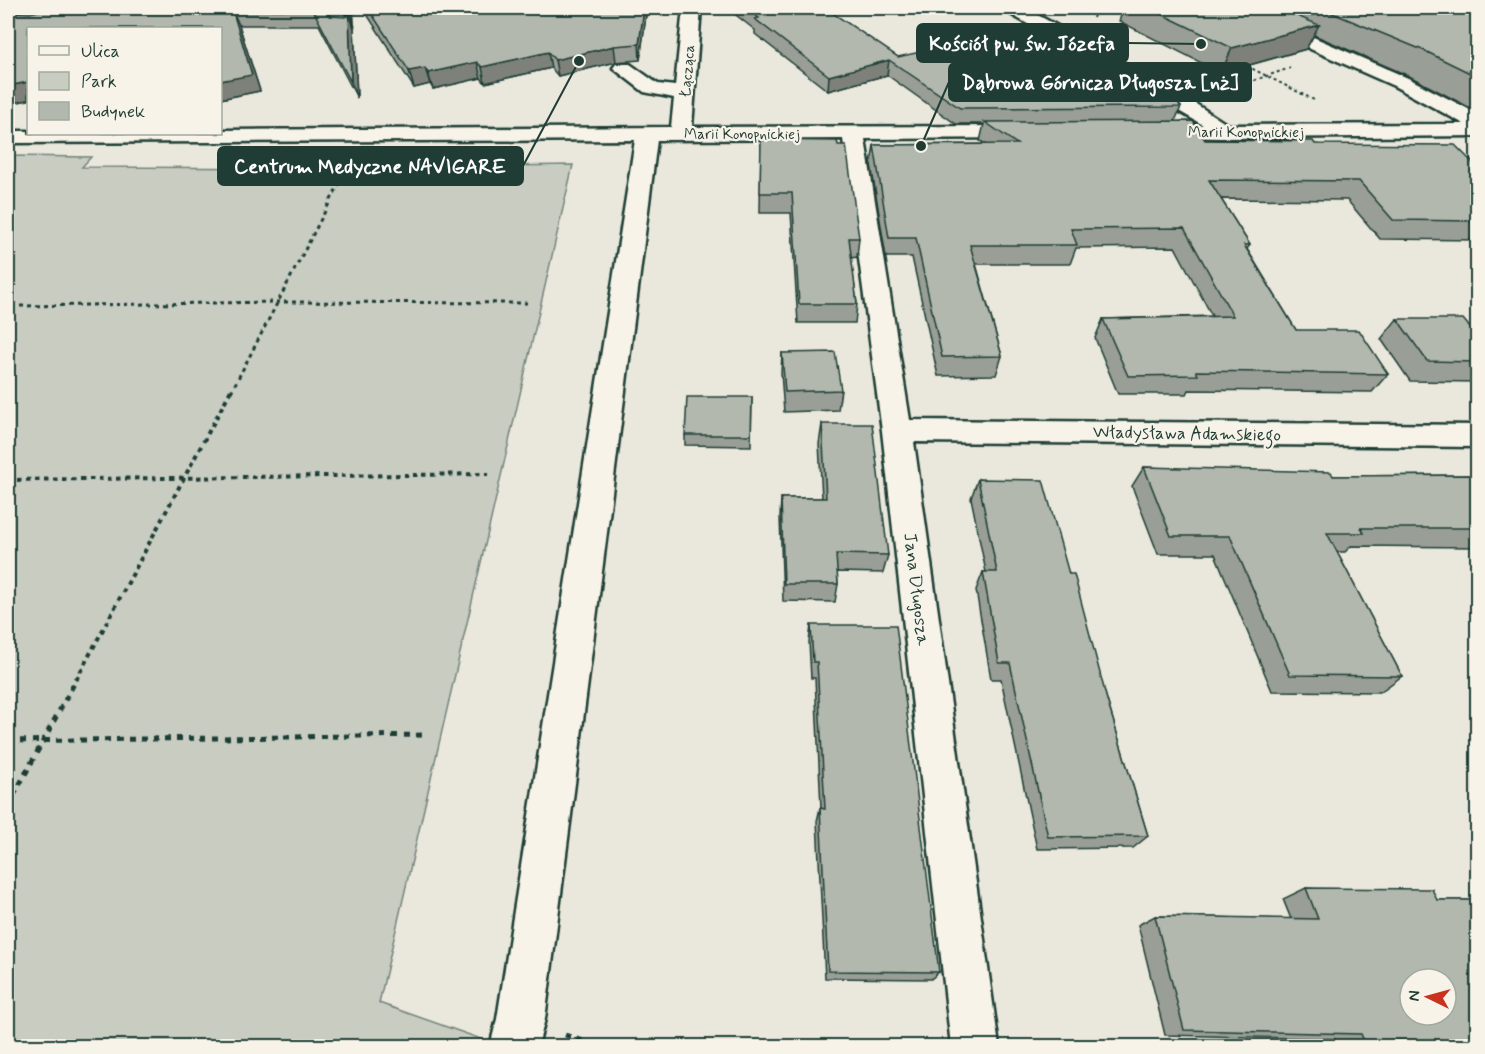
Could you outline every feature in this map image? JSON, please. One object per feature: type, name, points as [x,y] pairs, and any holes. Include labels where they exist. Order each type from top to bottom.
[{"type":"street","points":[[29,8],[25,21],[39,23],[57,8]]},
{"type":"street","points":[[331,8],[344,27]]},
{"type":"street","name":"Łącząca","points":[[514,1047],[521,1019],[664,134],[685,92],[692,8]]},
{"type":"street","points":[[1013,8],[1172,97],[1212,122],[1223,132]]},
{"type":"street","points":[[1233,8],[1401,82],[1478,123]]},
{"type":"street","points":[[623,68],[648,87],[659,92],[685,92]]},
{"type":"street","name":"Marii Konopnickiej","points":[[1140,132],[1478,130]]},
{"type":"street","name":"Marii Konopnickiej","points":[[8,137],[1046,132]]},
{"type":"street","name":"Jana Długosza","points":[[853,133],[897,430],[975,1047]]},
{"type":"street","name":"Władysława Adamskiego","points":[[897,430],[1478,436]]},
{"type":"path","points":[[1095,12],[1098,8]]},
{"type":"path","points":[[1247,66],[1320,102]]},
{"type":"path","points":[[8,806],[41,741],[186,477],[348,168]]},
{"type":"path","points":[[20,306],[279,302],[527,303]]},
{"type":"path","points":[[8,480],[488,474]]},
{"type":"path","points":[[8,741],[426,735]]},
{"type":"green space","points":[[8,156],[91,157],[82,167],[348,168],[573,165],[379,1003],[501,1046],[8,1046]]},
{"type":"building","points":[[45,8],[325,8],[330,16],[345,17],[349,13],[351,82],[313,10],[232,9],[252,75],[222,81],[222,27],[27,27],[27,82],[8,86],[8,11],[30,13]]},
{"type":"building","points":[[368,8],[644,8],[639,44],[614,46],[555,60],[548,52],[482,67],[477,62],[428,73],[425,68],[409,71]]},
{"type":"building","points":[[745,8],[825,8],[898,57],[992,36],[1046,69],[1069,68],[1073,75],[1146,77],[1169,90],[1181,107],[960,108],[889,60],[829,76],[755,19],[759,18]]},
{"type":"building","points":[[1149,8],[1278,8],[1319,25],[1232,48]]},
{"type":"building","points":[[1320,8],[1465,8],[1478,12],[1478,77],[1425,51]]},
{"type":"building","points":[[1193,121],[1205,140],[1455,145],[1478,168],[1478,221],[1393,220],[1359,181],[1209,180],[1250,245],[1244,245],[1296,330],[1359,330],[1388,374],[1196,371],[1198,375],[1128,376],[1103,319],[1233,316],[1184,228],[1071,229],[1077,245],[970,245],[1002,356],[942,357],[916,238],[889,238],[874,145],[1017,144],[985,122]]},
{"type":"building","points":[[761,140],[837,141],[838,145],[846,145],[859,238],[849,238],[857,304],[799,304],[792,193],[760,193]]},
{"type":"building","points":[[1397,319],[1463,319],[1478,337],[1478,362],[1427,361]]},
{"type":"building","points":[[835,352],[841,390],[785,392],[782,353]]},
{"type":"building","points":[[687,397],[752,397],[751,435],[685,435]]},
{"type":"building","points":[[822,424],[872,424],[888,555],[836,554],[838,584],[784,584],[781,498],[826,498]]},
{"type":"building","points":[[1144,467],[1331,472],[1333,476],[1478,475],[1478,528],[1361,528],[1364,533],[1327,533],[1402,676],[1290,675],[1230,536],[1171,536]]},
{"type":"building","points":[[978,479],[1043,480],[1069,574],[1074,574],[1107,700],[1148,836],[1048,837],[1010,663],[999,663],[983,572],[997,572]]},
{"type":"building","points":[[811,625],[896,625],[939,972],[828,971],[820,808],[825,809],[817,662],[813,662]]},
{"type":"building","points":[[1306,888],[1432,889],[1437,900],[1478,900],[1478,1041],[1364,1041],[1361,1034],[1184,1030],[1155,916],[1318,919]]},
{"type":"place","name":"Kościół pw. św. Józefa","points":[[1201,44]]},
{"type":"place","name":"Centrum Medyczne NAVIGARE","points":[[579,61]]},
{"type":"place","name":"Dąbrowa Górnicza Długosza [nż]","points":[[921,146]]}]
